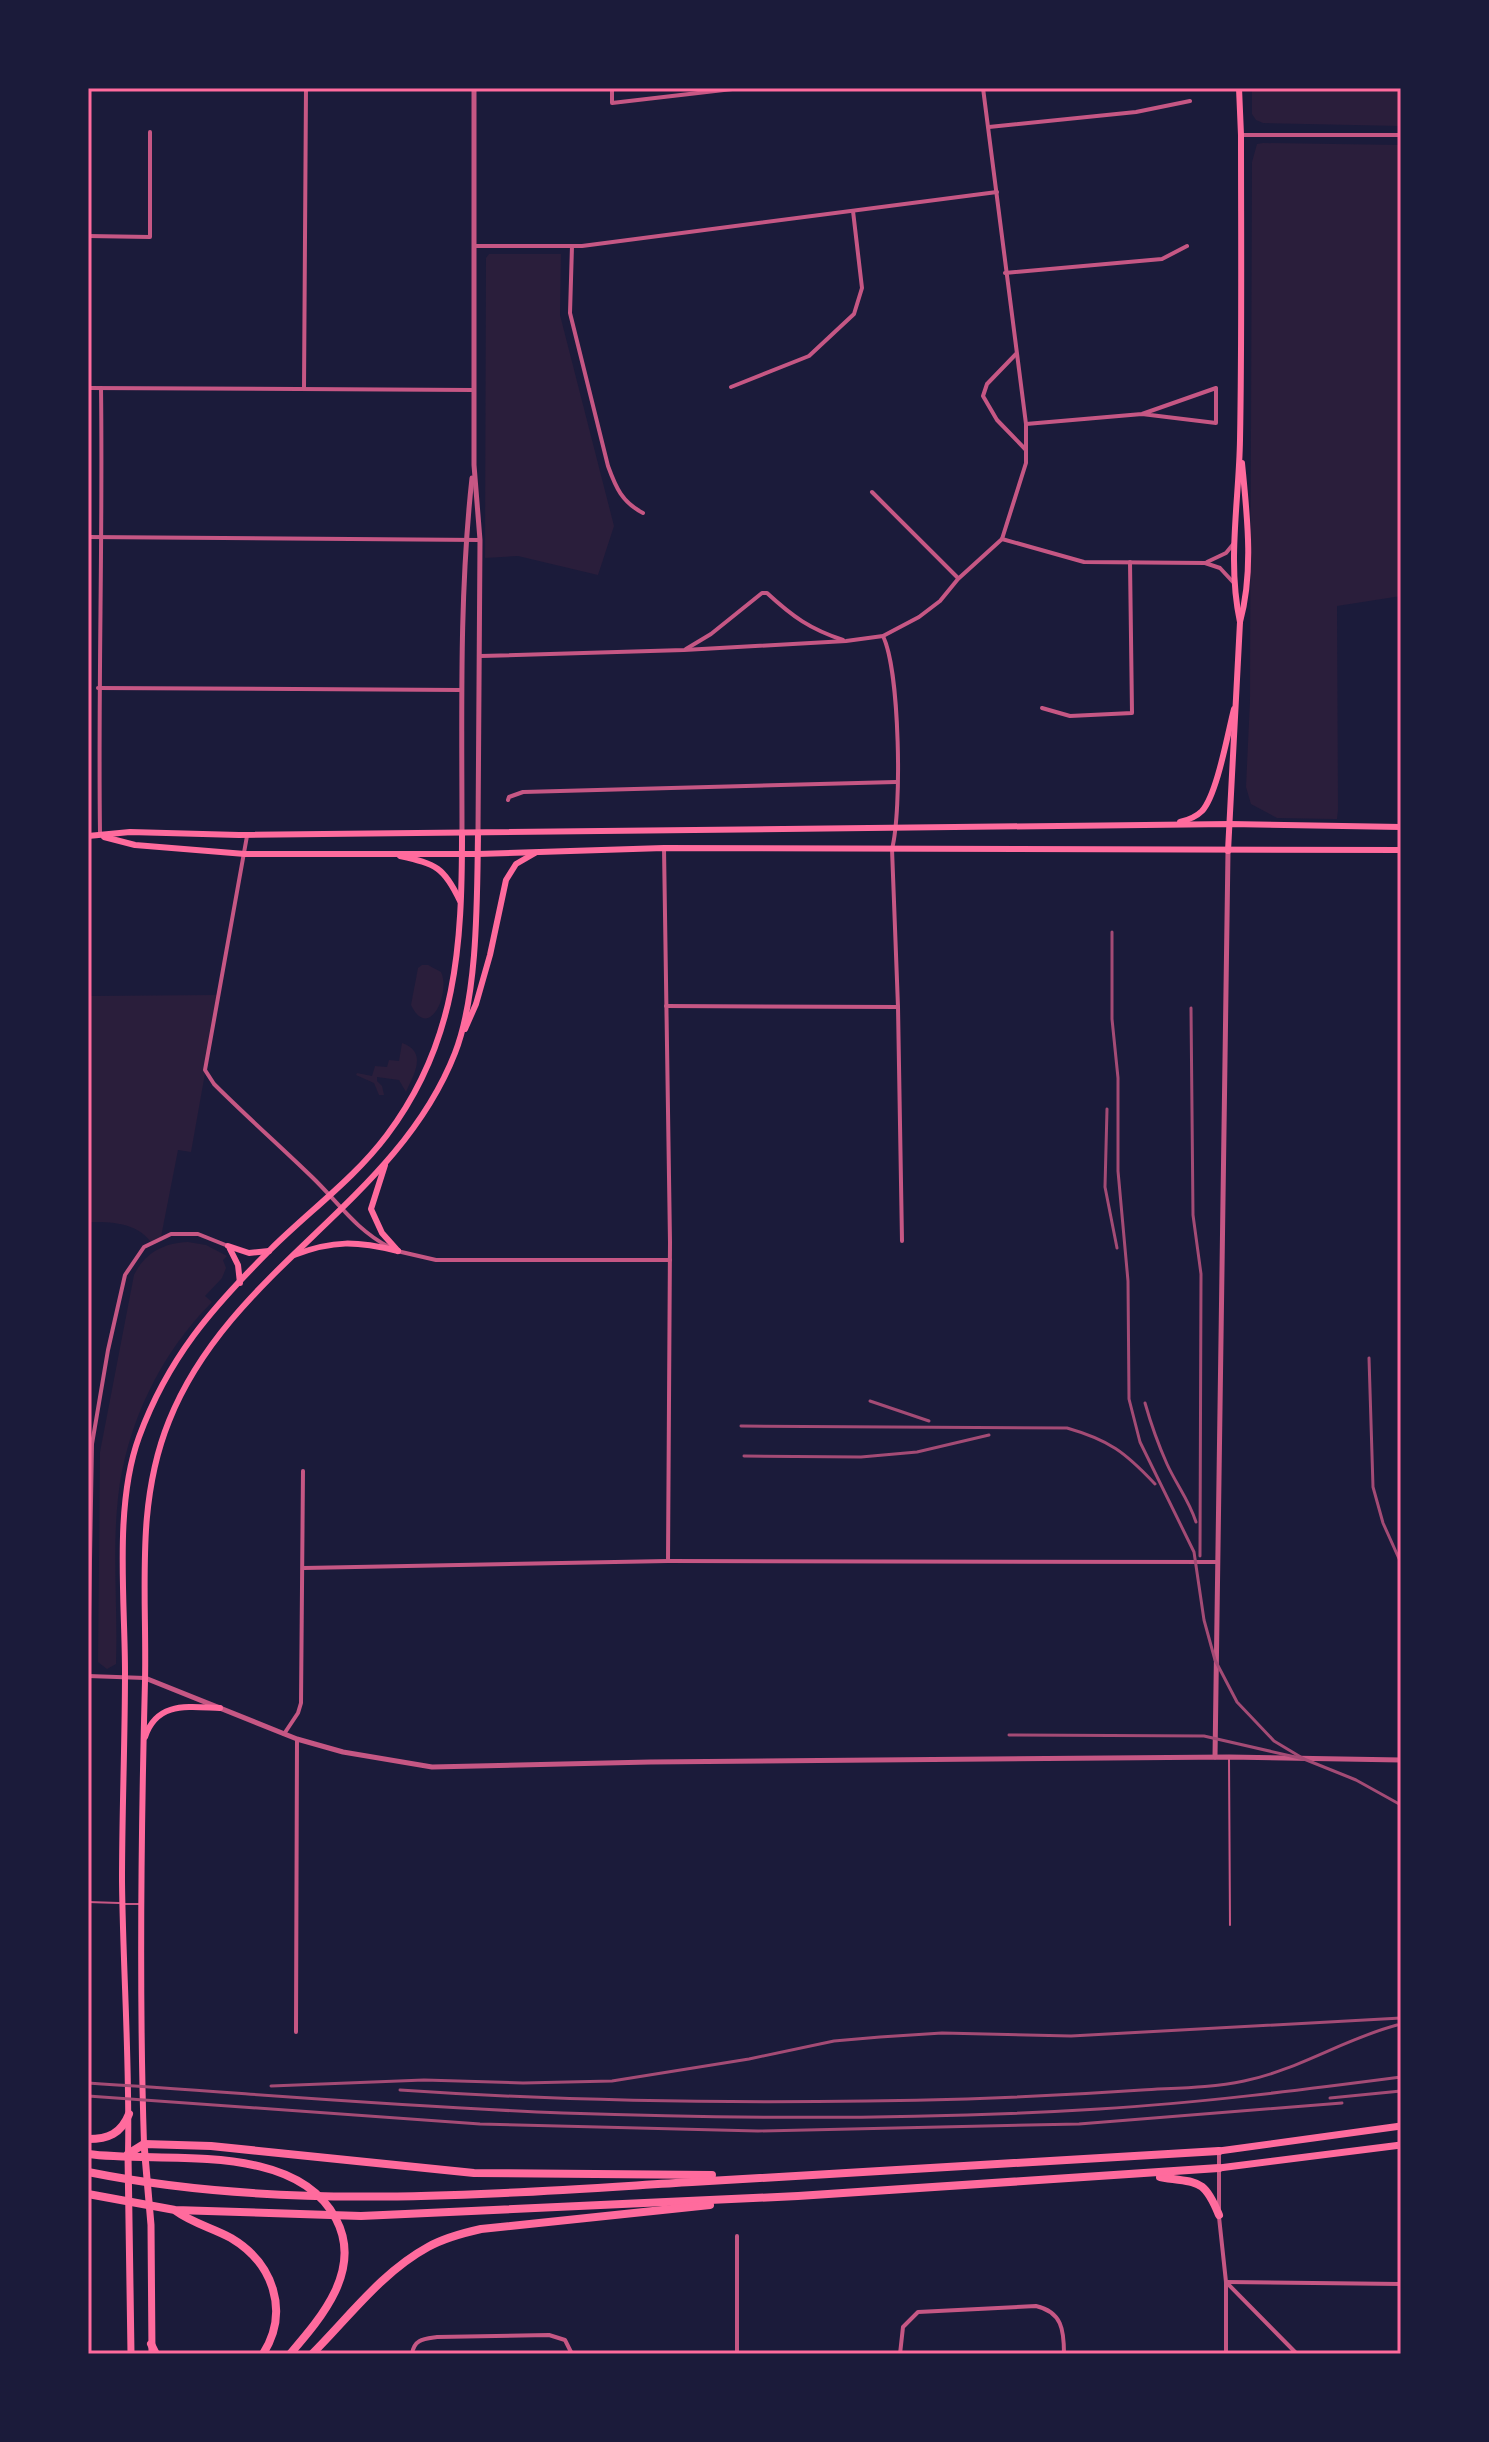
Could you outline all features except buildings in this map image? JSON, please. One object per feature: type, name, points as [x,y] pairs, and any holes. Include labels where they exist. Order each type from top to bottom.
[{"type":"highway","points":[[88,2139],[105,2138],[116,2133],[129,2114]]},
{"type":"highway","points":[[128,2154],[144,2144],[258,2149],[474,2173],[796,2175]]},
{"type":"highway","points":[[91,2173],[175,2186],[277,2196],[347,2198],[571,2189],[1219,2151]]},
{"type":"highway","points":[[92,2155],[232,2162],[274,2169],[294,2176],[309,2186],[332,2211],[341,2228],[345,2248],[339,2284],[330,2303],[290,2354]]},
{"type":"highway","points":[[91,2194],[175,2210],[361,2216],[798,2196],[1219,2168]]},
{"type":"highway","points":[[1148,2175],[1200,2184],[1211,2194],[1219,2215]]},
{"type":"highway","points":[[312,2354],[395,2269],[430,2245],[452,2236],[481,2229],[798,2196]]},
{"type":"highway","points":[[175,2210],[248,2250],[269,2278],[276,2291],[278,2307],[273,2336],[263,2354]]},
{"type":"highway","points":[[151,2344],[154,2354]]},
{"type":"main road","points":[[1239,88],[1240,444],[1234,596],[1240,622]]},
{"type":"main road","points":[[1228,851],[1240,622],[1246,599],[1247,521],[1240,444]]},
{"type":"main road","points":[[1170,825],[1197,816],[1205,808],[1238,694]]},
{"type":"main road","points":[[88,836],[130,832],[478,834],[1230,824],[1401,827]]},
{"type":"main road","points":[[131,2354],[123,1904],[125,1518],[137,1442],[163,1380],[195,1331],[269,1251],[369,1157],[409,1102],[425,1069],[454,985],[462,905],[462,834]]},
{"type":"main road","points":[[460,1040],[471,977],[478,834]]},
{"type":"main road","points":[[100,836],[135,845],[245,854],[478,854],[664,848],[1401,850]]},
{"type":"main road","points":[[151,2344],[151,2225],[144,2144],[141,1904],[144,1535],[148,1492],[162,1440],[182,1391],[209,1346],[265,1280],[341,1210],[386,1162],[423,1115],[446,1075],[471,1018],[506,880],[516,864],[538,852]]},
{"type":"main road","points":[[388,854],[438,869],[447,875],[462,905]]},
{"type":"main road","points":[[386,1162],[371,1209],[382,1233],[398,1251]]},
{"type":"main road","points":[[290,1257],[317,1246],[345,1242],[363,1242],[398,1251]]},
{"type":"main road","points":[[228,1246],[249,1253],[269,1251]]},
{"type":"main road","points":[[228,1246],[237,1260],[240,1284]]},
{"type":"main road","points":[[142,1744],[152,1721],[169,1710],[220,1708]]},
{"type":"main road","points":[[1219,2151],[1401,2126]]},
{"type":"main road","points":[[1219,2168],[1401,2145]]},
{"type":"street","points":[[304,389],[306,88]]},
{"type":"street","points":[[474,88],[473,390],[474,465],[480,540],[481,656],[478,834]]},
{"type":"street","points":[[612,88],[612,103],[741,88]]},
{"type":"street","points":[[481,656],[684,650],[883,636],[930,609],[1002,539],[1026,463],[1026,424],[983,88]]},
{"type":"street","points":[[989,127],[1136,112],[1190,101]]},
{"type":"street","points":[[88,236],[150,237],[150,132]]},
{"type":"street","points":[[1241,135],[1401,135]]},
{"type":"street","points":[[474,246],[572,246],[997,192]]},
{"type":"street","points":[[731,387],[809,356],[854,314],[862,288],[853,211]]},
{"type":"street","points":[[572,246],[570,313],[608,466],[623,499],[643,513]]},
{"type":"street","points":[[1005,273],[1162,259],[1187,246]]},
{"type":"street","points":[[1016,354],[987,384],[983,396],[997,420],[1026,450]]},
{"type":"street","points":[[88,388],[473,390]]},
{"type":"street","points":[[100,836],[101,388]]},
{"type":"street","points":[[1026,424],[1142,414],[1216,423],[1216,388],[1142,414]]},
{"type":"street","points":[[462,834],[461,690],[466,539],[474,465]]},
{"type":"street","points":[[872,492],[958,579]]},
{"type":"street","points":[[88,537],[480,540]]},
{"type":"street","points":[[1002,539],[1084,562],[1205,563],[1220,568],[1234,584]]},
{"type":"street","points":[[1205,563],[1226,553],[1235,541]]},
{"type":"street","points":[[1042,708],[1070,716],[1132,713],[1130,562]]},
{"type":"street","points":[[684,650],[711,634],[762,593],[767,593],[787,612],[815,631],[846,641]]},
{"type":"street","points":[[883,636],[891,659],[896,782],[897,828],[892,849],[902,1241]]},
{"type":"street","points":[[98,688],[461,690]]},
{"type":"street","points":[[508,800],[523,792],[896,782]]},
{"type":"street","points":[[247,835],[205,1070],[214,1084],[316,1180],[341,1210],[374,1239],[398,1251],[436,1260],[670,1260]]},
{"type":"street","points":[[664,848],[670,1260],[668,1561]]},
{"type":"street","points":[[1215,1758],[1228,851]]},
{"type":"street","points":[[666,1006],[898,1007]]},
{"type":"street","points":[[228,1246],[198,1234],[177,1233],[161,1237],[144,1247],[125,1275],[92,1444],[88,1676],[145,1678],[297,1739],[343,1752],[432,1767],[1229,1757],[1401,1760]]},
{"type":"street","points":[[284,1734],[301,1703],[303,1471]]},
{"type":"street","points":[[304,1568],[668,1561],[1217,1562]]},
{"type":"street","points":[[296,2032],[297,1739]]},
{"type":"street","points":[[1219,2151],[1219,2215],[1226,2282],[1226,2354]]},
{"type":"street","points":[[737,2236],[737,2354]]},
{"type":"street","points":[[1226,2282],[1401,2284]]},
{"type":"street","points":[[1226,2282],[1297,2354]]},
{"type":"street","points":[[900,2354],[903,2327],[922,2311],[1036,2306],[1051,2311],[1058,2318],[1063,2329],[1064,2354]]},
{"type":"street","points":[[412,2354],[414,2344],[425,2339],[493,2336],[557,2337],[565,2340],[572,2354]]},
{"type":"lane","points":[[1229,1757],[1230,1925]]},
{"type":"lane","points":[[88,1902],[141,1904]]},
{"type":"shaded area","points":[[1252,88],[1401,88],[1401,126],[1263,123],[1252,114]]},
{"type":"shaded area","points":[[1257,144],[1401,145],[1401,596],[1337,606],[1337,819],[1277,818],[1251,804],[1246,787],[1250,700],[1252,162]]},
{"type":"shaded area","points":[[489,254],[561,254],[560,315],[614,526],[598,575],[518,556],[485,558],[486,258]]},
{"type":"shaded area","points":[[428,965],[441,972],[443,991],[436,1010],[425,1018],[418,1015],[411,1005],[418,968]]},
{"type":"shaded area","points":[[219,995],[191,1152],[178,1150],[161,1237],[151,1242],[131,1227],[88,1222],[88,996]]},
{"type":"shaded area","points":[[402,1043],[415,1052],[417,1058],[406,1092],[399,1080],[377,1077],[384,1095],[379,1095],[374,1083],[356,1075],[372,1076],[375,1066],[387,1067],[389,1060],[399,1061]]},
{"type":"shaded area","points":[[188,1242],[206,1245],[227,1256],[223,1260],[226,1268],[222,1278],[205,1296],[212,1302],[176,1344],[148,1392],[129,1444],[116,1519],[116,1664],[107,1669],[98,1662],[100,1452],[134,1275],[149,1255],[171,1244]]},
{"type":"railway","points":[[1112,932],[1118,1171],[1128,1281],[1129,1399],[1140,1442],[1194,1552],[1204,1620],[1215,1660],[1237,1702],[1274,1741],[1304,1759]]},
{"type":"railway","points":[[1191,1008],[1193,1215],[1201,1274],[1200,1556]]},
{"type":"railway","points":[[1107,1109],[1105,1187],[1117,1248]]},
{"type":"railway","points":[[1369,1358],[1373,1487],[1383,1523],[1401,1563]]},
{"type":"railway","points":[[870,1401],[929,1421]]},
{"type":"railway","points":[[1145,1403],[1164,1456],[1196,1522]]},
{"type":"railway","points":[[741,1426],[1067,1428],[1116,1448],[1155,1484]]},
{"type":"railway","points":[[744,1456],[861,1457],[917,1452],[989,1435]]},
{"type":"railway","points":[[1009,1735],[1204,1736],[1304,1759],[1356,1780],[1401,1805]]},
{"type":"railway","points":[[271,2086],[424,2080],[523,2083],[612,2081],[749,2059],[834,2041],[880,2037],[942,2033],[1071,2036],[1401,2018]]},
{"type":"railway","points":[[400,2090],[542,2098],[825,2102],[967,2099],[1193,2087],[1264,2076],[1397,2025]]},
{"type":"railway","points":[[88,2083],[563,2113],[831,2117],[1032,2113],[1137,2106],[1401,2077]]},
{"type":"railway","points":[[1330,2098],[1401,2091]]},
{"type":"railway","points":[[88,2096],[480,2124],[758,2131],[1079,2124],[1342,2103]]}]
